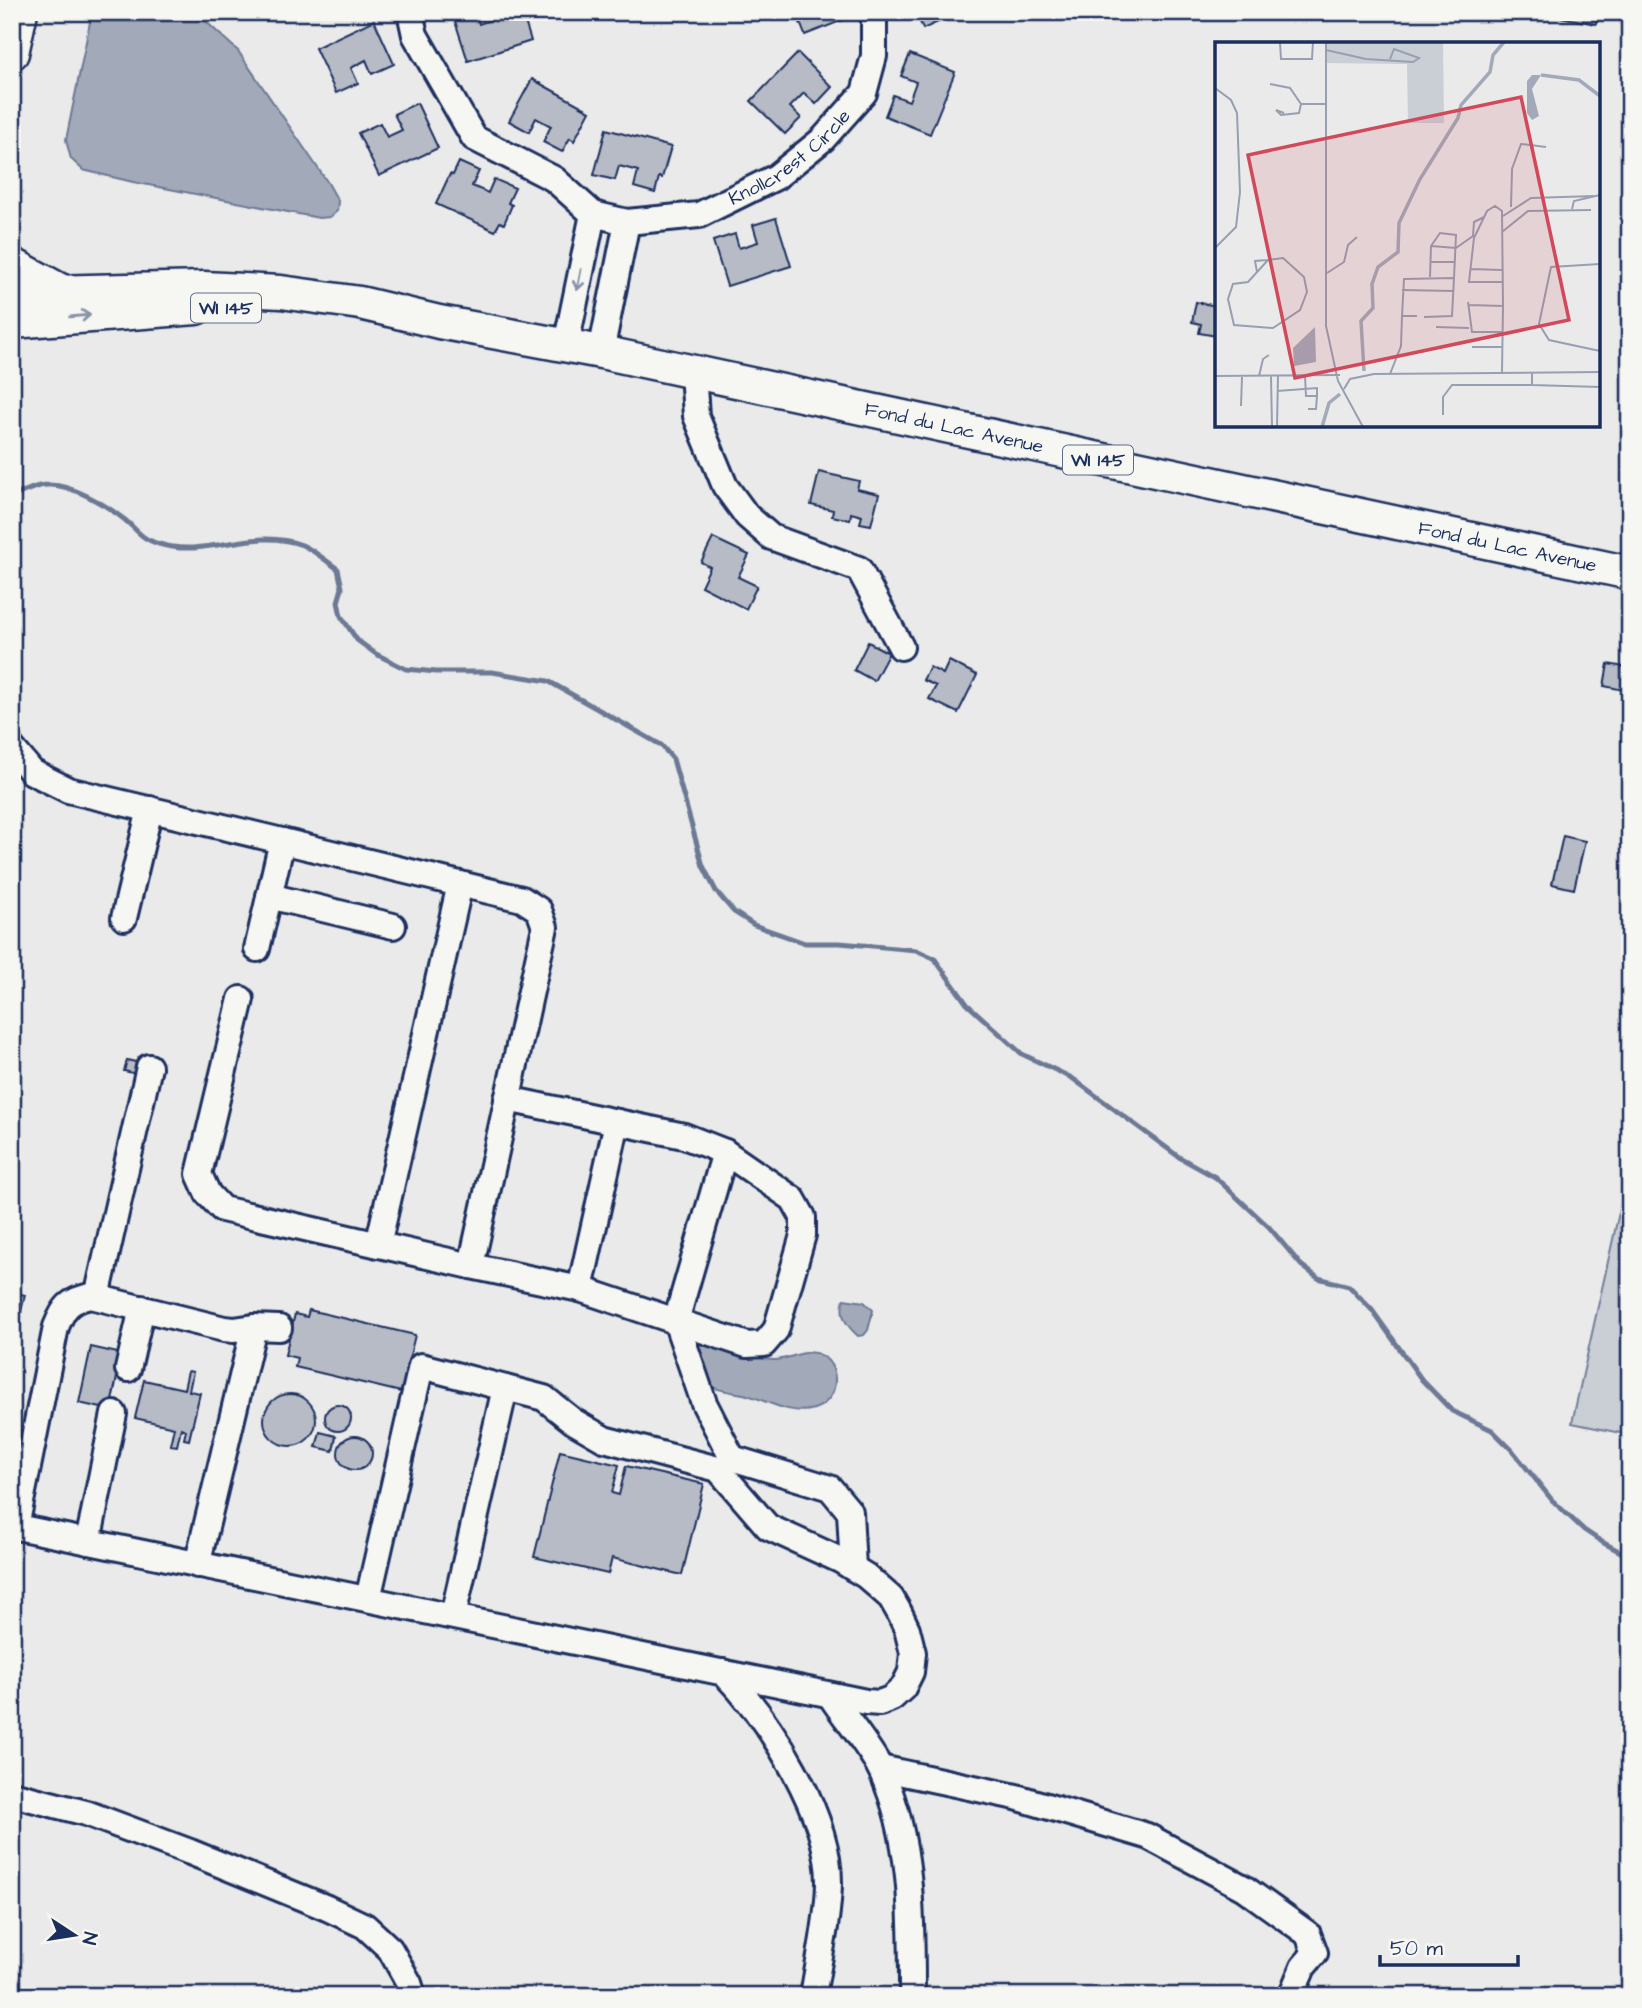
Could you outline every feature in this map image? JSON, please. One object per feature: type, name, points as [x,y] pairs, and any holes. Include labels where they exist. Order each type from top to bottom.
[{"type":"main road","points":[[12,53],[21,12]]},
{"type":"main road","points":[[12,264],[62,291]]},
{"type":"main road","name":"Fond du Lac Avenue","points":[[12,293],[204,288],[269,291],[360,303],[439,322],[601,352],[1630,573]]},
{"type":"main road","name":"Fond du Lac Avenue","points":[[12,322],[205,308],[439,322]]},
{"type":"street","name":"Knollcrest Circle","points":[[410,12],[415,35],[474,138],[554,179],[593,214],[627,222],[699,215],[776,177],[823,139],[864,93],[874,56],[874,12]]},
{"type":"street","points":[[566,345],[593,214]]},
{"type":"street","points":[[601,352],[627,222]]},
{"type":"street","points":[[693,372],[696,416],[725,486],[739,506],[771,537],[859,569],[901,647]]},
{"type":"street","points":[[12,748],[32,772],[68,790],[522,899],[539,910],[545,927],[471,1266]]},
{"type":"street","points":[[124,918],[150,810]]},
{"type":"street","points":[[257,949],[282,841]]},
{"type":"street","points":[[378,1244],[460,884]]},
{"type":"street","points":[[269,896],[393,926]]},
{"type":"street","points":[[241,999],[199,1174],[208,1194],[222,1209],[580,1289],[747,1345],[764,1344],[775,1330],[803,1235],[803,1217],[793,1199],[724,1152],[684,1136],[508,1099]]},
{"type":"street","points":[[97,1297],[149,1067]]},
{"type":"street","points":[[580,1289],[617,1122]]},
{"type":"street","points":[[724,1152],[676,1321],[704,1403],[732,1458],[830,1488],[849,1512],[853,1568]]},
{"type":"street","points":[[279,1328],[224,1329],[97,1297],[78,1298],[63,1309],[56,1327],[14,1526],[830,1695],[880,1703],[892,1698],[903,1688],[911,1671],[913,1653],[907,1629],[885,1593],[853,1568],[768,1527],[718,1469],[604,1439],[573,1421],[544,1398],[421,1366],[368,1599]]},
{"type":"street","points":[[128,1369],[142,1308]]},
{"type":"street","points":[[197,1565],[254,1327]]},
{"type":"street","points":[[453,1616],[505,1388]]},
{"type":"street","points":[[88,1542],[114,1415]]},
{"type":"street","points":[[723,1672],[755,1706],[794,1772],[822,1832],[829,1883],[813,1996]]},
{"type":"street","points":[[830,1695],[880,1768],[899,1817],[912,1923],[912,1996]]},
{"type":"street","points":[[880,1768],[1016,1797],[1147,1836],[1244,1888],[1308,1934],[1315,1953],[1303,1968],[1291,1996]]},
{"type":"street","points":[[12,1794],[86,1813],[202,1857],[365,1926],[390,1949],[401,1965],[413,1996]]},
{"type":"shaded area","points":[[1628,1172],[1630,1173],[1630,1435],[1572,1423]]},
{"type":"water","points":[[92,12],[193,12],[200,16],[238,51],[328,183],[338,201],[337,211],[330,217],[319,218],[83,170],[71,159],[66,140]]},
{"type":"water","points":[[844,1299],[864,1302],[873,1310],[864,1335],[858,1336],[847,1324],[842,1310]]},
{"type":"water","points":[[709,1339],[766,1359],[775,1360],[810,1352],[821,1355],[833,1368],[833,1392],[822,1405],[806,1411],[797,1411],[707,1385],[700,1379],[688,1353],[698,1341]]},
{"type":"building","points":[[476,12],[479,24],[499,17],[497,12],[522,12],[531,41],[468,61],[453,15]]},
{"type":"building","points":[[796,12],[849,12],[851,17],[805,35]]},
{"type":"building","points":[[916,12],[960,12],[923,29]]},
{"type":"building","points":[[1550,12],[1599,12],[1596,24],[1550,15]]},
{"type":"building","points":[[374,20],[394,64],[372,74],[366,60],[351,68],[358,83],[336,93],[315,48]]},
{"type":"building","points":[[798,53],[832,87],[816,104],[804,93],[790,107],[801,118],[785,134],[751,101]]},
{"type":"building","points":[[910,54],[955,72],[930,134],[885,116],[893,95],[909,101],[916,82],[901,76]]},
{"type":"building","points":[[532,79],[590,111],[574,141],[570,138],[562,152],[543,142],[551,126],[536,118],[529,132],[509,121]]},
{"type":"building","points":[[417,103],[438,148],[379,176],[358,133],[380,123],[387,137],[402,130],[394,114]]},
{"type":"building","points":[[606,129],[671,147],[655,193],[634,187],[638,171],[619,166],[615,180],[594,175]]},
{"type":"building","points":[[459,162],[479,171],[472,186],[488,193],[494,179],[515,188],[508,203],[512,205],[504,224],[500,222],[495,231],[436,204],[450,174],[453,175]]},
{"type":"building","points":[[776,218],[791,266],[727,286],[713,241],[735,234],[739,248],[758,242],[753,225]]},
{"type":"building","points":[[1196,302],[1215,306],[1215,336],[1199,333],[1201,324],[1192,322]]},
{"type":"building","points":[[819,472],[859,481],[857,489],[879,494],[871,525],[860,523],[862,516],[851,513],[850,520],[832,516],[833,510],[811,505]]},
{"type":"building","points":[[713,538],[749,555],[738,577],[757,586],[746,609],[701,586],[710,567],[701,562]]},
{"type":"building","points":[[868,642],[889,653],[874,681],[854,670]]},
{"type":"building","points":[[949,661],[977,675],[958,713],[929,699],[936,686],[923,680],[930,667],[943,674]]},
{"type":"building","points":[[1608,664],[1630,668],[1630,701],[1622,699],[1624,690],[1604,686]]},
{"type":"building","points":[[1563,836],[1585,841],[1574,889],[1552,884]]},
{"type":"building","points":[[127,1060],[140,1063],[137,1074],[124,1071]]},
{"type":"building","points":[[12,1292],[25,1295],[12,1348]]},
{"type":"building","points":[[309,1310],[415,1335],[401,1392],[295,1367],[297,1358],[285,1355],[295,1314],[307,1317]]},
{"type":"building","points":[[91,1347],[122,1354],[110,1410],[79,1403]]},
{"type":"building","points":[[188,1371],[193,1372],[189,1391],[200,1393],[189,1440],[184,1439],[186,1430],[181,1428],[177,1446],[170,1445],[174,1427],[135,1418],[144,1380],[184,1389]]},
{"type":"building","points":[[290,1394],[300,1396],[308,1402],[314,1410],[314,1430],[308,1438],[300,1444],[290,1446],[280,1444],[272,1438],[266,1430],[264,1420],[266,1410],[272,1402],[280,1396]]},
{"type":"building","points":[[338,1405],[347,1409],[351,1418],[347,1427],[338,1431],[329,1427],[325,1418],[329,1409]]},
{"type":"building","points":[[320,1432],[336,1436],[333,1451],[316,1447]]},
{"type":"building","points":[[355,1436],[367,1441],[372,1453],[367,1465],[355,1470],[343,1465],[338,1453],[343,1441]]},
{"type":"building","points":[[560,1451],[619,1465],[612,1493],[619,1495],[626,1466],[704,1484],[682,1575],[612,1558],[608,1574],[534,1557]]},
{"type":"waterway","points":[[12,497],[43,485],[67,488],[108,508],[148,539],[177,548],[265,539],[302,545],[338,569],[342,588],[338,602],[341,616],[357,640],[376,654],[406,669],[492,672],[548,681],[661,745],[673,759],[703,866],[716,891],[734,912],[754,925],[805,943],[840,943],[916,950],[934,958],[967,1004],[1022,1054],[1072,1078],[1179,1157],[1215,1177],[1269,1227],[1301,1265],[1318,1278],[1349,1286],[1372,1310],[1422,1380],[1452,1411],[1492,1430],[1512,1450],[1552,1500],[1584,1530],[1630,1557]]}]
